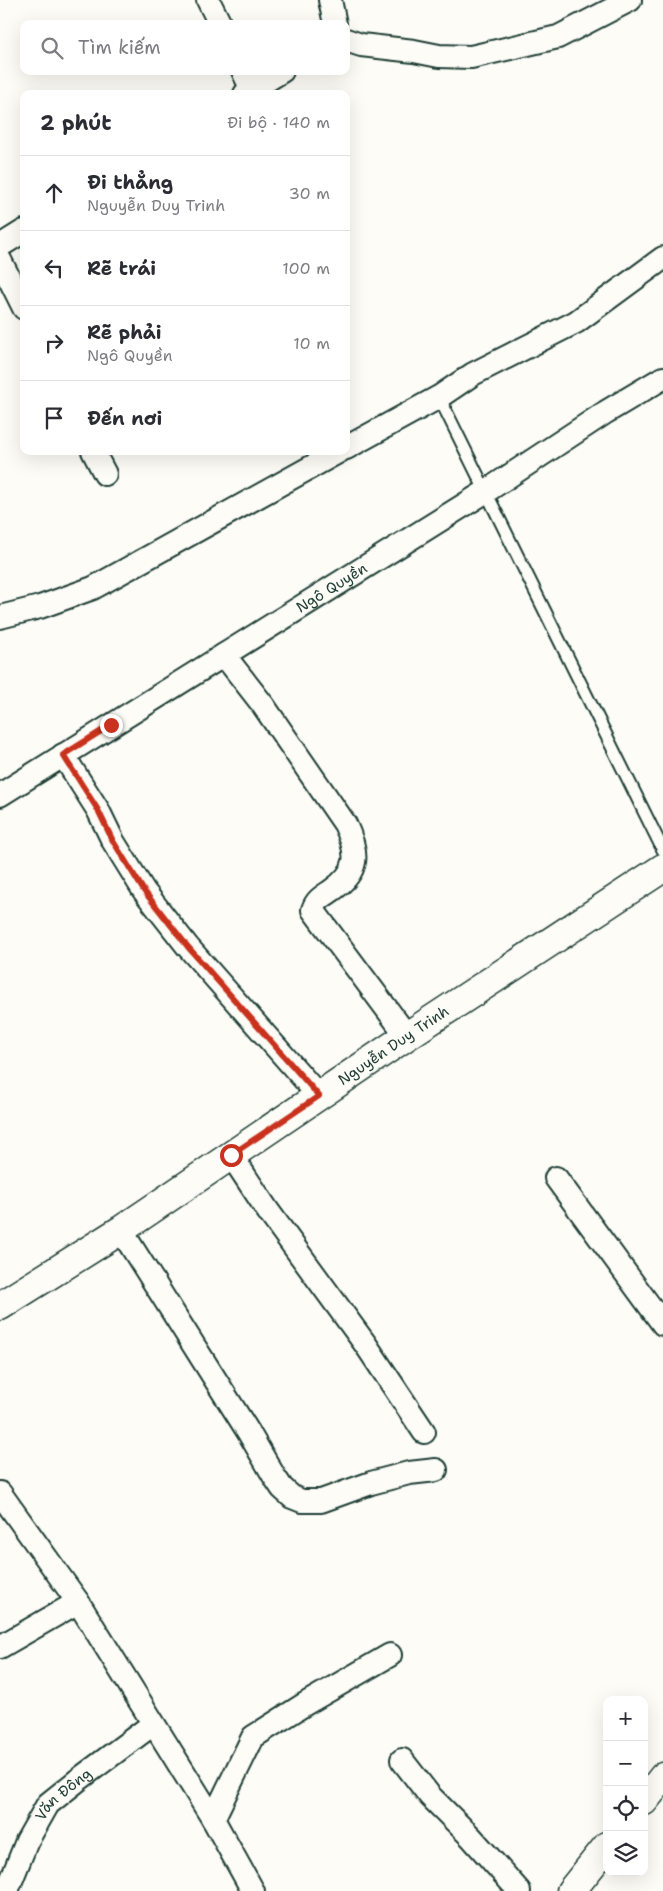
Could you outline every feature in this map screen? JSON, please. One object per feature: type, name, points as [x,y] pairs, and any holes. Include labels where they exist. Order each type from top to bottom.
[{"type":"street","points":[[208,0],[218,20]]},
{"type":"street","points":[[330,0],[334,20]]},
{"type":"street","points":[[350,41],[361,45],[439,56],[471,58],[558,37],[630,0]]},
{"type":"street","points":[[247,85],[272,75]]},
{"type":"street","points":[[0,246],[20,234]]},
{"type":"street","points":[[350,446],[439,397],[473,374],[576,322],[663,258]]},
{"type":"street","points":[[0,260],[20,300]]},
{"type":"street","name":"Ngô Quyền","points":[[0,795],[485,492],[606,412],[663,378]]},
{"type":"street","points":[[95,455],[105,474]]},
{"type":"street","points":[[0,617],[40,607],[93,588],[333,455]]},
{"type":"street","points":[[224,655],[264,705],[345,824],[354,842],[355,859],[351,873],[341,884],[316,901],[313,910],[407,1036]]},
{"type":"street","points":[[63,755],[98,810],[113,841],[144,891],[206,968],[319,1096]]},
{"type":"street","name":"Nguyễn Duy Trinh","points":[[0,1306],[120,1230],[407,1036],[663,868]]},
{"type":"street","points":[[231,1155],[268,1211],[366,1345],[424,1432]]},
{"type":"street","points":[[556,1178],[663,1324]]},
{"type":"street","points":[[120,1230],[249,1433],[274,1476],[282,1488],[292,1497],[302,1501],[321,1501],[371,1483],[409,1473],[436,1470]]},
{"type":"street","points":[[0,1493],[78,1602],[213,1819],[253,1891]]},
{"type":"street","points":[[0,1647],[78,1602]]},
{"type":"street","points":[[213,1819],[253,1738],[305,1704],[390,1654]]},
{"type":"street","name":"Văn Đông","points":[[7,1891],[27,1842],[48,1804],[153,1724]]},
{"type":"street","points":[[402,1760],[430,1796],[519,1891]]},
{"type":"street","points":[[571,1891],[603,1851]]},
{"type":"lane","points":[[439,397],[663,850]]},
{"type":"route","points":[[111,725],[63,755],[98,810],[113,841],[144,891],[188,947],[319,1096],[231,1155]]}]
